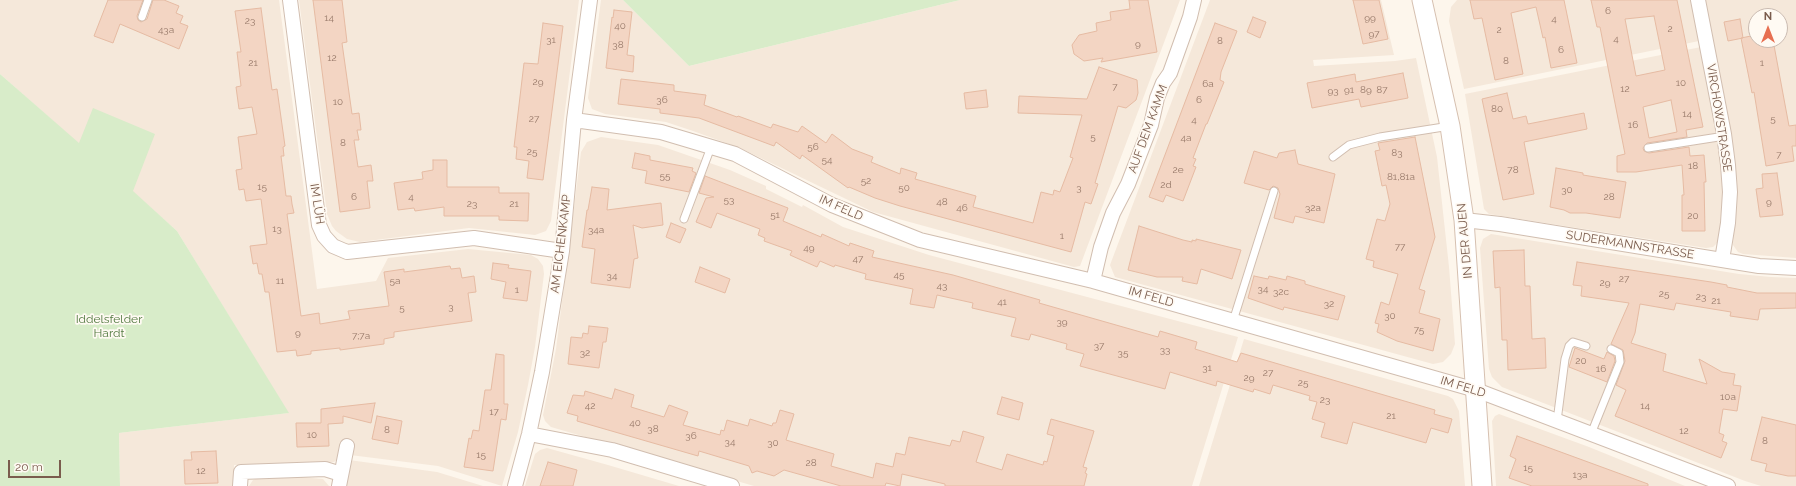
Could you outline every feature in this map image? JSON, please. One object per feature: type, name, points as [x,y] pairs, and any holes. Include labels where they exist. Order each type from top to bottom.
[{"type":"street","name":"IM LÜH","points":[[290,0],[319,225],[324,236],[333,246],[347,252],[474,238],[562,251]]},
{"type":"street","name":"AM EICHENKAMP","points":[[515,486],[529,434],[542,372],[562,251],[574,120],[590,0]]},
{"type":"street","name":"AUF DEM KAMM","points":[[1094,281],[1101,247],[1110,220],[1128,184],[1151,125],[1157,98],[1163,83],[1170,73],[1190,17],[1194,0]]},
{"type":"street","name":"IN DER AUEN","points":[[1422,0],[1450,126],[1464,220],[1482,486]]},
{"type":"street","name":"VIRCHOWSTRASSE","points":[[1698,0],[1725,136],[1730,192],[1728,223],[1722,260]]},
{"type":"street","name":"IM FELD","points":[[574,120],[661,132],[735,154],[832,206],[920,240],[1094,281],[1476,390],[1728,486]]},
{"type":"street","name":"SUDERMANNSTRASSE","points":[[1464,220],[1500,224],[1759,266],[1796,268]]},
{"type":"street","points":[[529,434],[612,450],[732,486]]},
{"type":"street","points":[[240,486],[241,472],[325,469],[340,480],[347,446]]},
{"type":"lane","points":[[142,17],[148,0]]},
{"type":"lane","points":[[1333,157],[1349,145],[1380,136],[1450,126]]},
{"type":"lane","points":[[1648,148],[1725,136]]},
{"type":"lane","points":[[684,219],[711,147]]},
{"type":"lane","points":[[1233,321],[1274,191]]},
{"type":"lane","points":[[1557,421],[1565,359],[1569,346],[1573,342],[1586,346]]},
{"type":"lane","points":[[1591,434],[1620,362],[1619,353],[1611,349]]},
{"type":"shaded area","points":[[0,0],[279,0],[317,289],[376,281],[388,258],[468,249],[531,255],[538,259],[543,266],[544,274],[535,347],[528,385],[518,432],[502,486],[438,466],[350,455],[339,458],[334,462],[234,465],[234,486],[120,486],[119,433],[288,413],[177,231],[0,74]]},
{"type":"shaded area","points":[[299,0],[579,0],[551,221],[546,231],[535,235],[469,228],[360,242],[347,239],[336,231],[327,214]]},
{"type":"shaded area","points":[[601,0],[623,0],[689,66],[960,0],[1180,0],[1080,266],[1074,267],[873,212],[740,148],[666,122],[605,114],[592,109],[588,98]]},
{"type":"shaded area","points":[[1210,0],[1381,0],[1394,55],[1313,60],[1314,66],[1395,61],[1416,58],[1437,157],[1449,267],[1455,344],[1451,354],[1443,362],[1433,364],[1115,277],[1110,265]]},
{"type":"shaded area","points":[[1457,0],[1691,0],[1699,41],[1464,89],[1449,21],[1451,7]]},
{"type":"shaded area","points":[[1704,0],[1796,0],[1796,258],[1743,254],[1738,252],[1733,245],[1736,186],[1735,159]]},
{"type":"shaded area","points":[[1701,47],[1718,134],[1631,149],[1632,154],[1719,139],[1723,186],[1722,212],[1718,242],[1713,247],[1706,248],[1489,214],[1484,209],[1465,94]]},
{"type":"shaded area","points":[[601,137],[658,145],[730,170],[766,186],[766,189],[802,207],[803,205],[843,227],[929,255],[1238,337],[1192,486],[754,486],[551,427],[545,421],[543,415],[556,349],[581,152],[587,142]]},
{"type":"shaded area","points":[[1491,234],[1739,274],[1796,278],[1796,486],[1761,486],[1745,481],[1502,387],[1492,377],[1489,369],[1480,248],[1483,239]]},
{"type":"shaded area","points":[[1244,339],[1448,396],[1453,399],[1459,411],[1465,486],[1199,486]]},
{"type":"shaded area","points":[[1499,414],[1589,447],[1685,486],[1496,486],[1492,421],[1495,416]]},
{"type":"shaded area","points":[[547,448],[679,486],[525,486],[535,454],[540,450]]},
{"type":"shaded area","points":[[349,460],[437,472],[483,486],[344,486]]},
{"type":"shaded area","points":[[301,477],[323,479],[329,486],[249,486],[253,480],[258,478]]},
{"type":"green space","points":[[623,0],[960,0],[689,66]]},
{"type":"green space","name":"Iddelsfelder Hardt","points":[[0,74],[79,143],[93,108],[155,134],[133,191],[177,231],[289,413],[119,433],[120,486],[0,486]]},
{"type":"building","points":[[108,0],[143,0],[137,16],[138,20],[141,22],[147,19],[153,0],[164,0],[179,6],[176,13],[183,16],[180,23],[188,26],[179,49],[120,24],[113,43],[94,36]]},
{"type":"building","points":[[313,0],[342,0],[347,42],[342,43],[352,114],[359,113],[361,130],[357,130],[359,140],[354,140],[358,167],[371,165],[373,181],[367,181],[370,208],[340,212]]},
{"type":"building","points":[[1129,0],[1148,0],[1157,52],[1101,62],[1103,58],[1084,61],[1074,54],[1072,45],[1079,35],[1097,31],[1096,23],[1111,20],[1110,12],[1130,9]]},
{"type":"building","points":[[1353,0],[1379,0],[1388,39],[1363,44]]},
{"type":"building","points":[[1470,0],[1564,0],[1577,63],[1551,68],[1545,37],[1543,38],[1536,7],[1511,13],[1523,74],[1495,80],[1482,18],[1474,19]]},
{"type":"building","points":[[1591,0],[1677,0],[1703,127],[1686,130],[1687,137],[1647,143],[1643,148],[1644,151],[1649,153],[1689,147],[1690,156],[1704,155],[1706,182],[1704,182],[1705,231],[1682,231],[1682,195],[1684,195],[1682,165],[1636,172],[1617,172],[1617,156],[1625,154],[1600,27],[1597,27]],"holes":[[[1654,16],[1665,70],[1636,76],[1625,19]],[[1671,100],[1677,132],[1649,138],[1643,107]]]},
{"type":"building","points":[[261,8],[272,90],[277,89],[285,146],[283,147],[284,156],[281,156],[286,196],[291,196],[294,213],[287,214],[301,316],[319,313],[320,324],[350,319],[348,311],[389,306],[384,272],[404,269],[404,272],[450,266],[451,269],[460,268],[462,278],[474,276],[476,292],[468,293],[472,321],[394,332],[394,337],[384,339],[384,344],[340,350],[340,348],[311,351],[311,354],[297,356],[296,350],[277,352],[269,292],[265,292],[262,274],[259,274],[257,263],[253,264],[250,246],[267,244],[261,199],[246,201],[244,189],[239,190],[236,170],[242,169],[238,137],[257,134],[252,107],[239,109],[236,87],[241,86],[237,52],[241,52],[235,11]]},
{"type":"building","points":[[614,10],[632,12],[627,55],[634,56],[633,72],[606,68]]},
{"type":"building","points":[[1253,17],[1266,22],[1260,38],[1247,32]]},
{"type":"building","points":[[1740,19],[1743,38],[1728,41],[1724,22]]},
{"type":"building","points":[[543,23],[563,26],[543,180],[527,178],[529,161],[516,159],[517,147],[514,147],[524,63],[538,64]]},
{"type":"building","points":[[1215,23],[1237,31],[1221,72],[1220,80],[1224,82],[1193,158],[1196,159],[1193,166],[1196,167],[1183,201],[1166,195],[1163,202],[1149,197]]},
{"type":"building","points":[[1748,37],[1748,48],[1774,48],[1789,126],[1796,125],[1796,146],[1792,146],[1794,161],[1766,166],[1754,92],[1752,93],[1741,38]]},
{"type":"building","points":[[1099,67],[1137,80],[1138,93],[1136,100],[1126,108],[1118,106],[1095,183],[1098,184],[1091,204],[1085,202],[1071,252],[900,206],[875,198],[849,187],[848,188],[802,155],[800,159],[776,142],[774,146],[699,118],[660,113],[660,109],[618,104],[621,79],[674,85],[674,91],[706,95],[704,105],[771,128],[773,124],[798,132],[802,126],[826,143],[832,134],[852,149],[873,157],[871,162],[900,174],[901,168],[917,173],[915,179],[976,196],[973,207],[1033,223],[1041,192],[1053,195],[1054,190],[1060,192],[1073,158],[1070,157],[1082,115],[1018,113],[1019,96],[1087,99]]},
{"type":"building","points":[[1403,73],[1408,98],[1361,107],[1359,99],[1312,108],[1307,83],[1355,74],[1356,82]]},
{"type":"building","points":[[986,90],[988,107],[966,109],[964,93]]},
{"type":"building","points":[[1507,93],[1513,119],[1526,116],[1528,124],[1584,113],[1587,129],[1524,142],[1534,194],[1503,200],[1482,99]]},
{"type":"building","points":[[1415,137],[1435,237],[1419,289],[1425,291],[1419,313],[1440,319],[1433,351],[1397,341],[1377,332],[1379,324],[1375,323],[1381,302],[1389,305],[1398,274],[1373,267],[1374,261],[1366,259],[1377,219],[1385,221],[1390,204],[1386,185],[1382,186],[1375,151],[1380,150],[1378,143]]},
{"type":"building","points":[[1295,150],[1298,164],[1335,174],[1324,223],[1295,216],[1293,223],[1274,218],[1280,194],[1278,188],[1273,186],[1269,190],[1244,183],[1254,151],[1277,158],[1279,153]]},
{"type":"building","points":[[635,153],[650,156],[650,160],[693,168],[692,171],[696,173],[689,192],[645,183],[647,171],[632,168]]},
{"type":"building","points":[[433,160],[447,160],[447,187],[499,187],[499,193],[529,193],[528,221],[499,220],[499,216],[444,216],[444,207],[415,211],[414,208],[398,210],[394,183],[423,179],[422,172],[433,170]]},
{"type":"building","points":[[1556,168],[1583,173],[1583,175],[1626,182],[1620,218],[1586,213],[1570,213],[1550,207]]},
{"type":"building","points":[[1777,173],[1783,215],[1760,217],[1756,189],[1763,188],[1762,174]]},
{"type":"building","points":[[705,176],[788,208],[783,221],[821,237],[822,234],[849,246],[850,243],[874,251],[872,257],[953,275],[1040,300],[1039,303],[1158,337],[1160,331],[1197,342],[1195,349],[1237,362],[1241,353],[1435,410],[1434,414],[1452,419],[1448,433],[1431,428],[1426,443],[1353,422],[1347,444],[1321,437],[1325,423],[1312,419],[1317,402],[1309,400],[1310,396],[1273,385],[1270,394],[1254,389],[1253,392],[1217,381],[1216,386],[1170,372],[1165,389],[1080,366],[1084,354],[1066,349],[1067,344],[1031,334],[1029,340],[1011,336],[1016,318],[972,308],[973,303],[937,295],[934,308],[910,304],[913,289],[865,279],[866,274],[835,265],[834,267],[820,261],[817,267],[790,255],[792,251],[764,241],[765,238],[758,235],[760,229],[717,213],[711,228],[696,222],[706,198],[714,197],[699,193]]},
{"type":"building","points":[[592,187],[609,189],[607,210],[661,203],[663,225],[642,228],[633,225],[638,258],[634,259],[630,288],[591,283],[595,249],[582,247]]},
{"type":"building","points":[[671,223],[686,229],[680,243],[666,237]]},
{"type":"building","points":[[1139,226],[1183,240],[1192,242],[1192,240],[1196,241],[1196,239],[1241,250],[1232,279],[1201,269],[1197,284],[1182,281],[1183,277],[1157,277],[1128,270]]},
{"type":"building","points":[[1524,250],[1525,286],[1530,286],[1532,339],[1545,338],[1546,368],[1508,370],[1507,340],[1502,340],[1500,287],[1495,288],[1493,251]]},
{"type":"building","points":[[1577,262],[1711,282],[1757,293],[1796,293],[1796,308],[1760,309],[1758,320],[1730,316],[1731,312],[1676,303],[1674,310],[1640,304],[1635,333],[1631,343],[1666,354],[1663,371],[1707,384],[1699,359],[1722,372],[1735,374],[1733,385],[1741,386],[1737,411],[1723,409],[1719,433],[1724,435],[1722,441],[1727,443],[1721,458],[1615,416],[1626,390],[1616,385],[1625,361],[1623,350],[1611,344],[1629,303],[1581,296],[1582,286],[1573,285]]},
{"type":"building","points":[[493,263],[509,265],[508,268],[531,271],[527,301],[503,298],[506,282],[491,279]]},
{"type":"building","points":[[700,267],[730,279],[725,293],[695,282]]},
{"type":"building","points":[[1254,276],[1268,279],[1269,276],[1286,280],[1287,276],[1305,281],[1305,284],[1345,296],[1338,320],[1284,307],[1283,310],[1248,298]]},
{"type":"building","points":[[589,326],[608,328],[606,342],[603,342],[599,368],[568,364],[571,337],[582,338],[583,333],[588,334]]},
{"type":"building","points":[[1575,348],[1604,359],[1607,352],[1614,356],[1615,361],[1607,382],[1569,367]]},
{"type":"building","points":[[496,354],[504,355],[504,404],[508,404],[506,420],[501,419],[493,471],[464,467],[469,438],[471,439],[473,430],[479,431],[485,390],[491,390]]},
{"type":"building","points":[[615,389],[634,395],[631,407],[664,417],[669,405],[688,412],[683,425],[720,435],[721,430],[724,431],[727,420],[748,426],[750,419],[772,426],[773,423],[776,423],[780,410],[794,414],[786,440],[834,454],[831,466],[873,478],[876,463],[893,467],[896,453],[905,455],[909,437],[950,446],[952,440],[960,442],[963,431],[984,437],[976,462],[1002,470],[1007,454],[1043,465],[1044,461],[1047,462],[1054,436],[1047,434],[1051,419],[1094,431],[1083,467],[1087,468],[1084,486],[945,486],[945,484],[902,474],[900,486],[886,483],[885,486],[841,486],[784,470],[774,476],[757,471],[752,473],[749,466],[699,451],[698,456],[577,421],[578,416],[567,413],[573,395],[584,396],[585,391],[612,399]]},
{"type":"building","points":[[1002,397],[1023,403],[1019,420],[997,414]]},
{"type":"building","points":[[375,403],[371,423],[343,416],[343,423],[328,424],[329,446],[297,447],[296,423],[321,423],[321,409]]},
{"type":"building","points":[[377,416],[402,421],[398,444],[372,439]]},
{"type":"building","points":[[1762,417],[1796,425],[1796,476],[1788,476],[1765,471],[1767,464],[1751,460]]},
{"type":"building","points":[[1517,436],[1648,484],[1648,486],[1532,486],[1509,478],[1516,459],[1510,456]]},
{"type":"building","points":[[216,451],[218,483],[185,484],[184,460],[192,460],[191,452]]},
{"type":"building","points":[[548,462],[577,470],[573,486],[540,486]]}]
